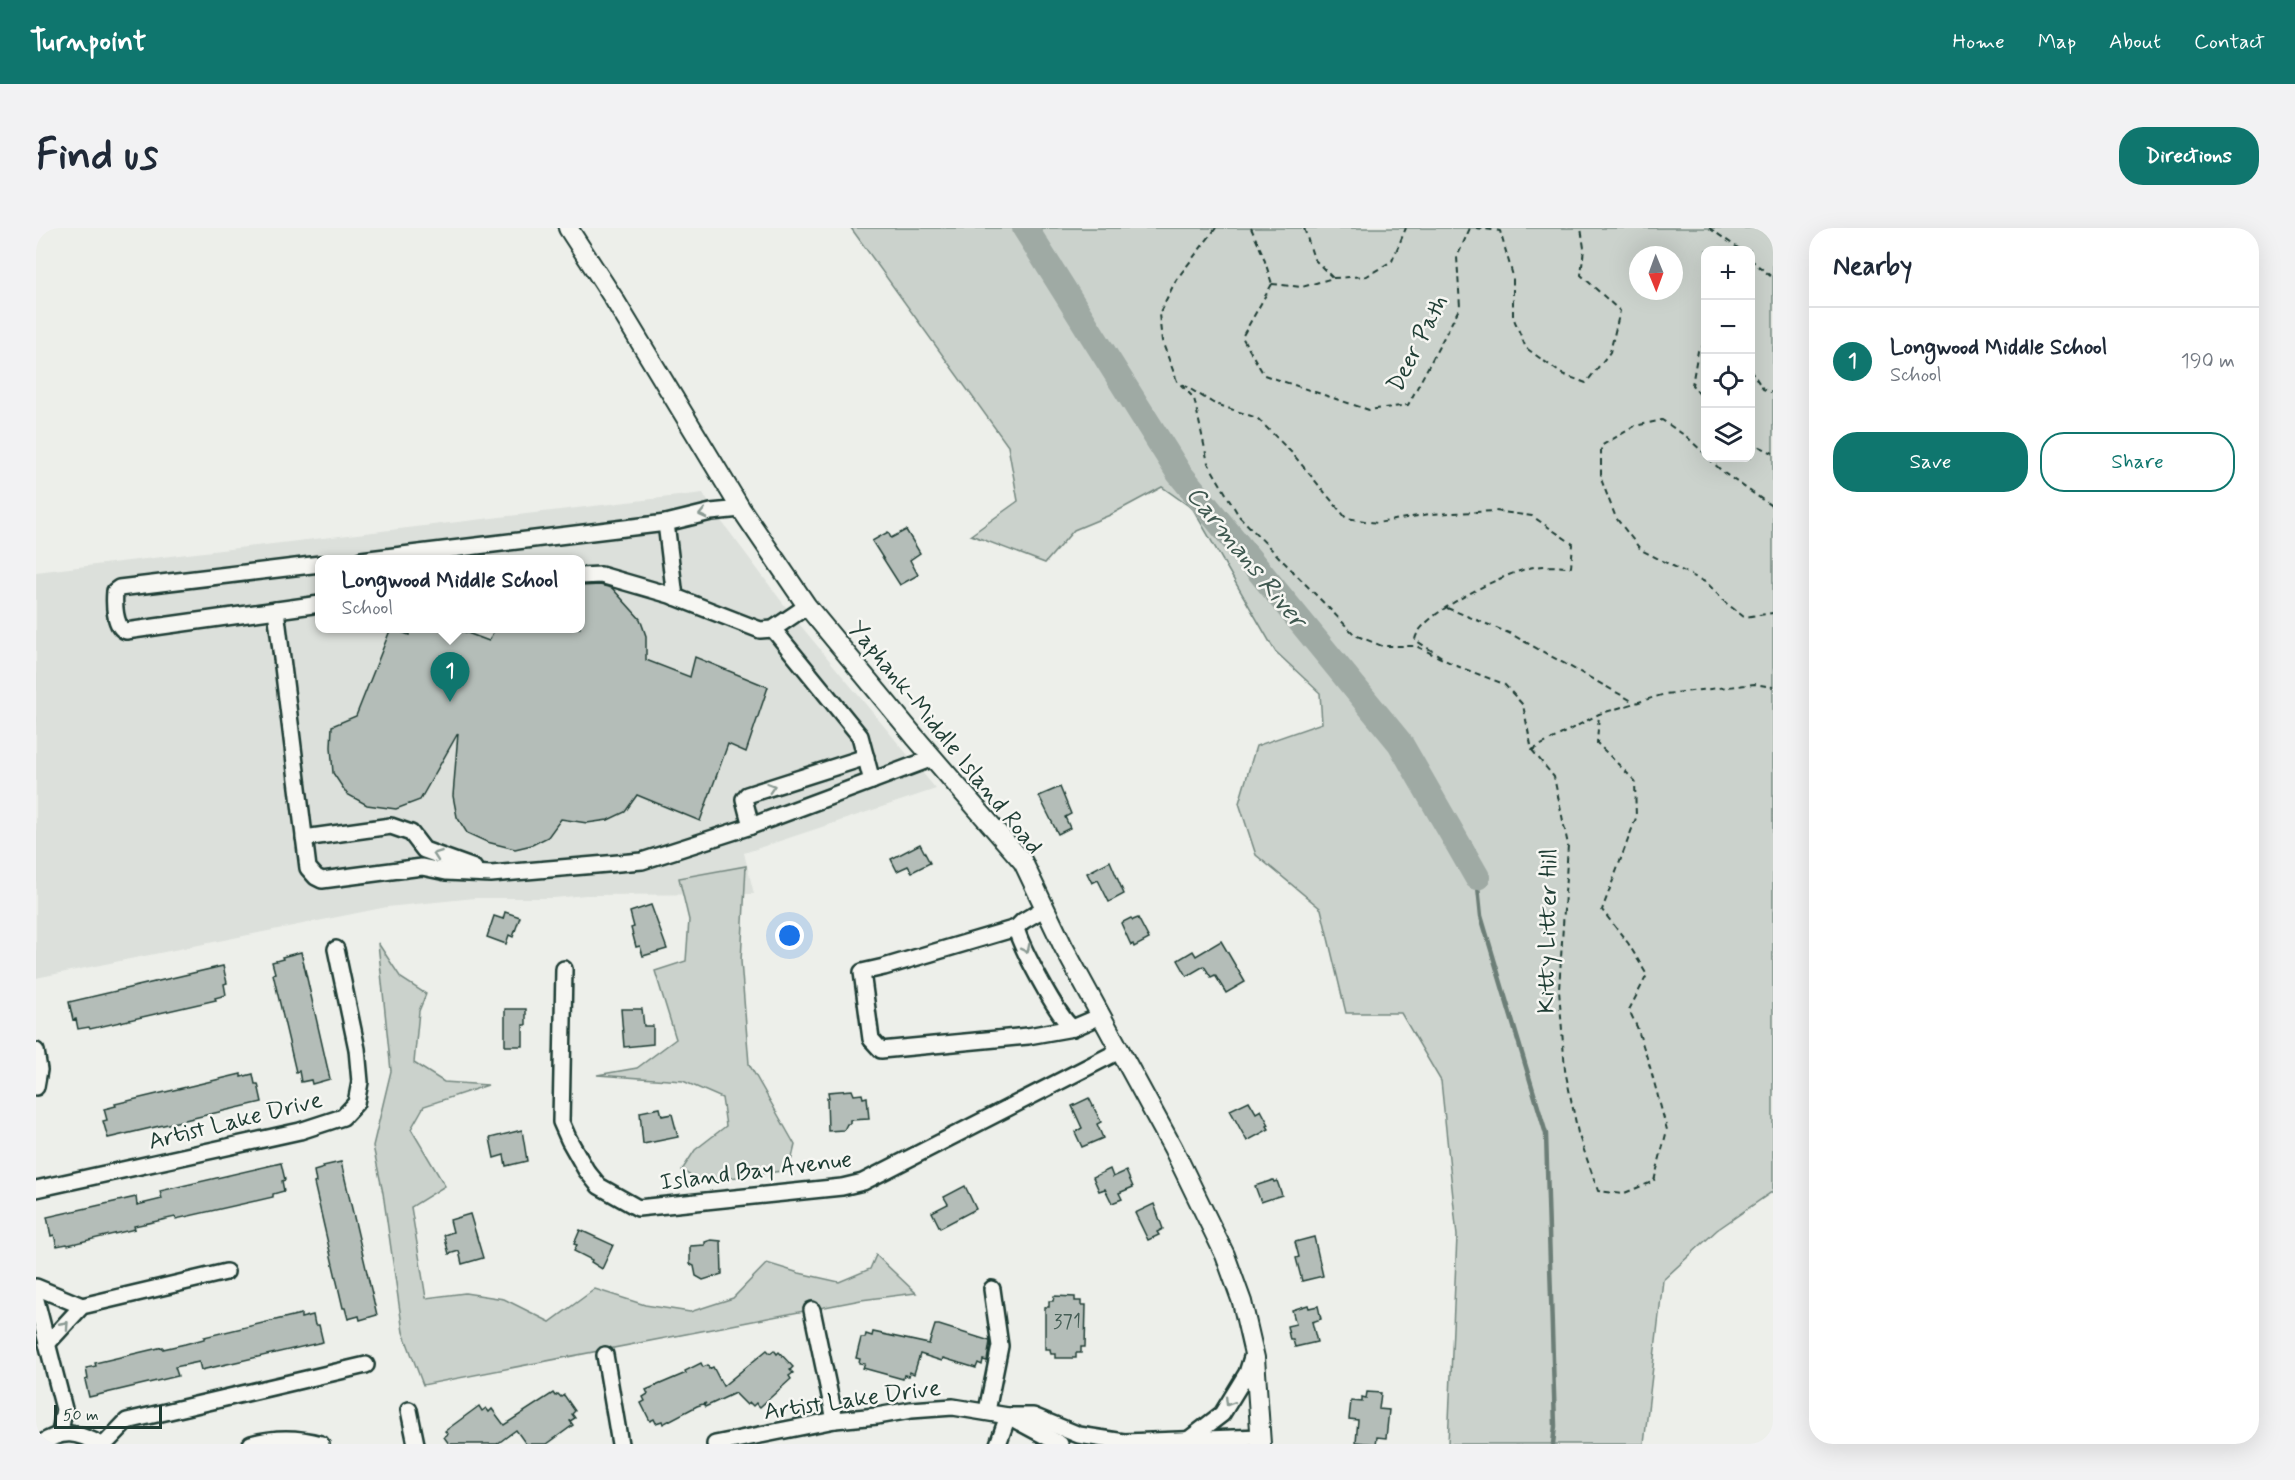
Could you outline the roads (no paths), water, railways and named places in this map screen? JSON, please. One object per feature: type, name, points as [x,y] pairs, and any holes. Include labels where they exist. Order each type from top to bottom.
[{"type":"main road","name":"Yaphank-Middle Island Road","points":[[568,228],[614,299],[741,509],[807,606],[1023,862],[1101,1016],[1178,1157],[1225,1255],[1242,1302],[1253,1351],[1261,1412],[1261,1440]]},
{"type":"street","points":[[402,555],[666,523],[711,512],[741,509]]},
{"type":"street","points":[[666,523],[675,597]]},
{"type":"street","points":[[315,565],[119,588],[115,591],[118,625],[121,630],[126,631],[315,605]]},
{"type":"street","points":[[585,576],[601,574],[675,597],[760,630],[773,629],[807,606]]},
{"type":"street","points":[[276,610],[308,868],[322,880],[422,867],[446,872],[491,874],[642,861],[751,826],[933,758]]},
{"type":"street","points":[[773,629],[860,736],[872,781]]},
{"type":"street","points":[[751,826],[744,799],[747,795],[866,757]]},
{"type":"street","points":[[304,838],[391,826],[411,833],[424,850],[491,874]]},
{"type":"street","points":[[1045,908],[1016,927],[862,972],[871,1039],[881,1050],[1028,1036],[1073,1028],[1101,1016]]},
{"type":"street","points":[[1016,927],[1057,1010],[1067,1024],[1073,1028]]},
{"type":"street","name":"Artist Lake Drive","points":[[36,1189],[310,1129],[343,1117],[356,1103],[360,1082],[357,1049],[336,949]]},
{"type":"street","name":"Island Bay Avenue","points":[[564,969],[561,1122],[586,1170],[599,1186],[638,1208],[853,1186],[1121,1050]]},
{"type":"street","points":[[36,1051],[39,1070],[36,1087]]},
{"type":"street","points":[[48,1344],[82,1306],[226,1272]]},
{"type":"street","points":[[36,1287],[82,1306]]},
{"type":"street","points":[[987,1411],[1000,1346],[992,1289]]},
{"type":"street","points":[[36,1300],[64,1409],[60,1433]]},
{"type":"street","points":[[812,1310],[835,1420]]},
{"type":"street","points":[[1188,1440],[1222,1414],[1247,1373],[1253,1351]]},
{"type":"street","points":[[604,1354],[620,1444]]},
{"type":"street","points":[[40,1444],[60,1433],[73,1433],[103,1444],[127,1421],[366,1365]]},
{"type":"street","name":"Artist Lake Drive","points":[[715,1444],[835,1420],[952,1407],[1008,1416],[1060,1444]]},
{"type":"street","points":[[409,1410],[416,1444]]},
{"type":"street","points":[[998,1444],[1008,1416],[1033,1416],[1079,1435],[1124,1442],[1261,1440]]},
{"type":"street","points":[[251,1444],[269,1439],[297,1438],[315,1443]]},
{"type":"waterway","name":"Carmans River","points":[[1025,228],[1179,473],[1400,743],[1477,877]]},
{"type":"waterway","points":[[1477,877],[1481,916],[1546,1134],[1555,1426],[1553,1444]]},
{"type":"place","name":"Longwood Middle School","points":[[450,702]]}]
